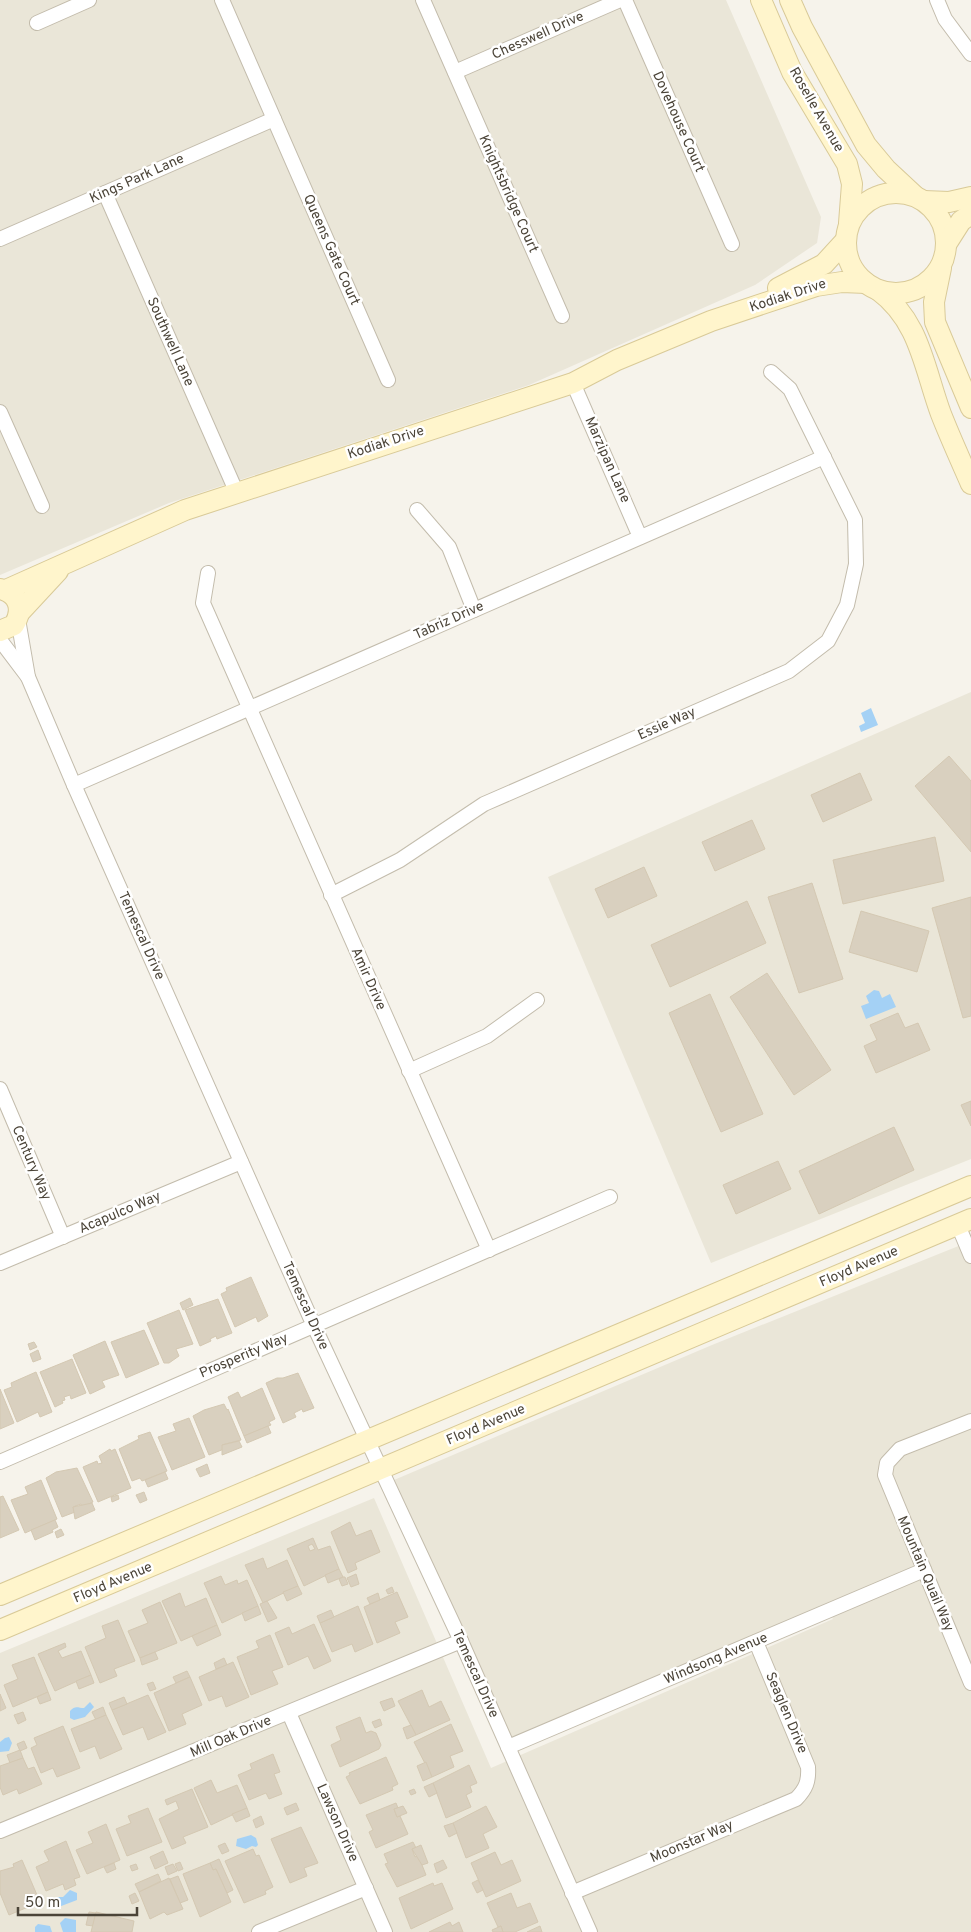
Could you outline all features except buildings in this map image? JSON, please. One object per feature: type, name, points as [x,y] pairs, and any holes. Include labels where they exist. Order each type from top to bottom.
[{"type":"street","points":[[37,23],[90,0]]},
{"type":"street","name":"Queens Gate Court","points":[[222,0],[388,380]]},
{"type":"street","name":"Knightsbridge Court","points":[[423,0],[562,316]]},
{"type":"street","name":"Chesswell Drive","points":[[455,72],[620,0]]},
{"type":"street","name":"Dovehouse Court","points":[[625,0],[732,244]]},
{"type":"street","name":"Roselle Avenue","points":[[761,0],[792,72],[847,164],[852,184],[847,233]]},
{"type":"street","name":"Roselle Avenue","points":[[790,0],[802,27],[865,143],[878,162],[920,199]]},
{"type":"street","points":[[937,0],[945,19],[971,54]]},
{"type":"street","name":"Kings Park Lane","points":[[0,239],[274,119]]},
{"type":"street","points":[[971,197],[949,202],[920,199],[897,192],[873,198],[859,209],[847,233],[849,262],[872,286],[894,303],[912,328],[941,414],[971,484]]},
{"type":"street","name":"Southwell Lane","points":[[105,193],[236,491]]},
{"type":"street","points":[[920,199],[942,221],[947,243]]},
{"type":"street","points":[[971,214],[961,221],[947,243],[934,302],[935,322],[971,408]]},
{"type":"street","name":"Kodiak Drive","points":[[711,322],[824,264],[847,233]]},
{"type":"street","points":[[872,286],[896,293],[915,290],[932,278],[942,264]]},
{"type":"street","name":"Kodiak Drive","points":[[3,589],[61,567],[185,510],[236,491],[573,383],[617,360],[711,322],[826,283],[872,286]]},
{"type":"street","name":"Essie Way","points":[[331,895],[400,860],[484,804],[789,671],[828,641],[847,605],[856,564],[855,520],[790,389],[771,372]]},
{"type":"street","name":"Marzipan Lane","points":[[573,383],[640,537]]},
{"type":"street","points":[[0,412],[42,506]]},
{"type":"street","name":"Tabriz Drive","points":[[74,785],[824,457]]},
{"type":"street","points":[[417,510],[448,547],[474,610]]},
{"type":"street","name":"Kodiak Drive","points":[[0,631],[8,629],[61,567]]},
{"type":"street","name":"Amir Drive","points":[[208,574],[203,603],[489,1250]]},
{"type":"street","points":[[3,589],[16,598],[19,615]]},
{"type":"street","name":"Temescal Drive","points":[[19,615],[28,678]]},
{"type":"street","name":"Temescal Drive","points":[[0,640],[28,678],[314,1326],[366,1442],[461,1641],[590,1932]]},
{"type":"street","points":[[409,1071],[487,1036],[537,1000]]},
{"type":"street","name":"Century Way","points":[[0,1089],[63,1237]]},
{"type":"street","name":"Acapulco Way","points":[[0,1263],[241,1162]]},
{"type":"street","points":[[0,1595],[971,1186]]},
{"type":"street","name":"Prosperity Way","points":[[0,1462],[610,1197]]},
{"type":"street","points":[[964,1222],[971,1256]]},
{"type":"street","name":"Floyd Avenue","points":[[0,1630],[964,1222]]},
{"type":"street","name":"Mountain Quail Way","points":[[971,1422],[900,1449],[887,1464],[886,1482],[971,1683]]},
{"type":"street","name":"Windsong Avenue","points":[[508,1747],[924,1570]]},
{"type":"street","name":"Mill Oak Drive","points":[[0,1831],[461,1641]]},
{"type":"street","name":"Seaglen Drive","points":[[756,1642],[808,1767],[807,1785]]},
{"type":"street","name":"Lawson Drive","points":[[288,1713],[385,1932]]},
{"type":"street","name":"Moonstar Way","points":[[572,1893],[796,1798],[807,1785]]},
{"type":"street","points":[[259,1932],[366,1888]]},
{"type":"shaded area","points":[[0,0],[726,0],[821,217],[817,243],[755,285],[529,385],[169,503],[0,575]]},
{"type":"shaded area","points":[[971,692],[971,1159],[711,1263],[548,877]]},
{"type":"shaded area","points":[[971,1241],[971,1932],[0,1932],[0,1653],[374,1498],[491,1768],[833,1619],[827,1606],[510,1740],[394,1480],[712,1345]]},
{"type":"water","points":[[871,708],[878,725],[861,732],[859,726],[865,723],[861,713]]},
{"type":"water","points":[[874,990],[879,991],[882,998],[890,994],[896,1007],[866,1019],[861,1006],[869,1003],[866,996]]},
{"type":"water","points":[[90,1702],[94,1707],[85,1717],[74,1720],[70,1718],[70,1711],[73,1708],[84,1708]]},
{"type":"water","points":[[9,1737],[12,1743],[9,1751],[0,1752],[0,1742]]},
{"type":"water","points":[[251,1835],[256,1838],[258,1845],[256,1847],[252,1846],[246,1849],[236,1846],[237,1839]]},
{"type":"water","points":[[70,1890],[77,1893],[77,1900],[56,1908],[54,1902],[56,1897],[63,1897]]},
{"type":"water","points":[[65,1918],[76,1920],[76,1932],[63,1932],[60,1923]]},
{"type":"water","points":[[38,1924],[50,1926],[52,1932],[35,1932],[35,1927]]}]
